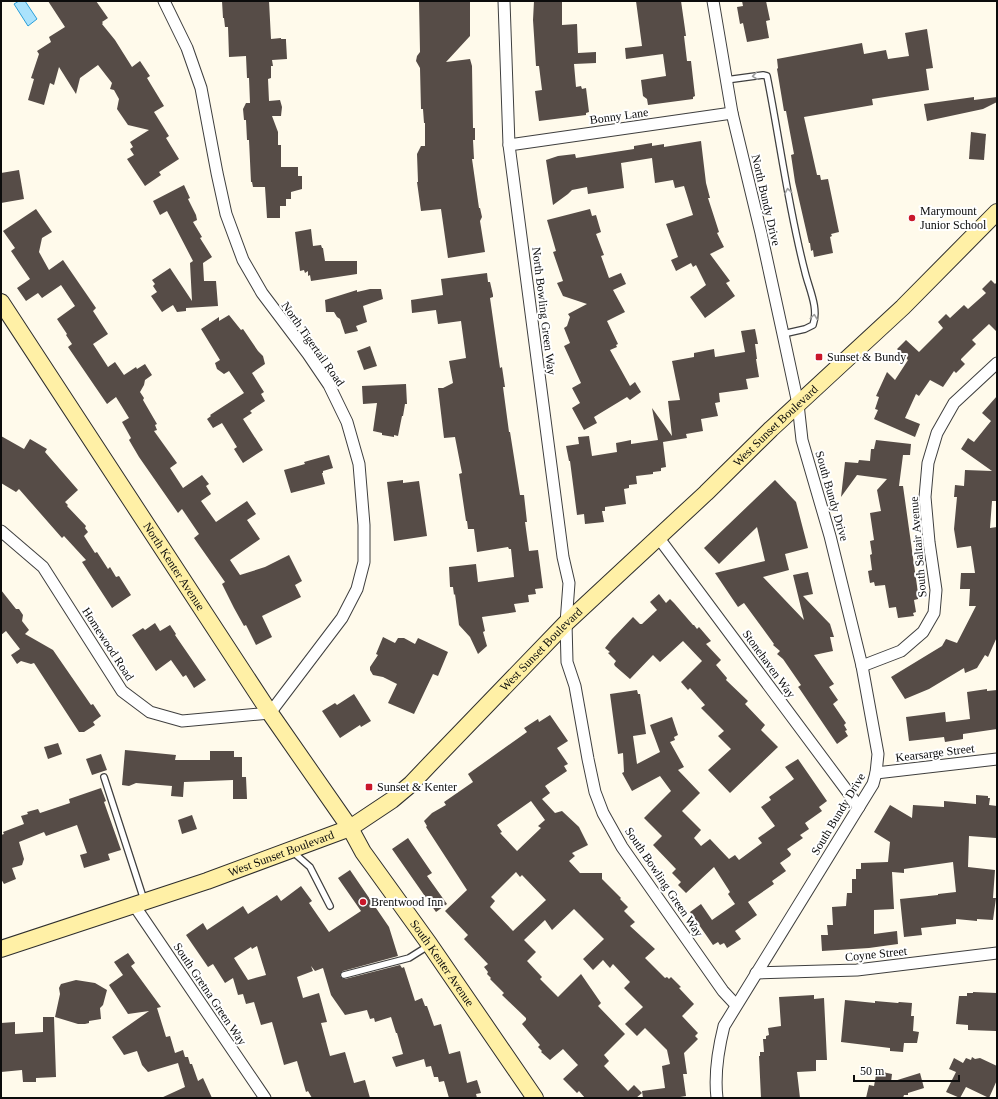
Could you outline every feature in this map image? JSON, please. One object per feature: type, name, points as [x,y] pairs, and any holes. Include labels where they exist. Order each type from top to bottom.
[{"type":"main road","name":"West Sunset Boulevard","points":[[1,949],[207,881],[350,828],[392,800],[411,784],[566,623],[903,307],[997,212]]},
{"type":"main road","name":"North Kenter Avenue","points":[[1,302],[270,713],[350,828]]},
{"type":"main road","name":"South Kenter Avenue","points":[[350,828],[363,852],[430,944],[535,1098]]},
{"type":"street","name":"North Tigertail Road","points":[[164,1],[187,48],[201,88],[226,214],[243,260],[262,293],[308,354],[329,385],[347,422],[359,464],[364,525],[364,562],[357,589],[342,618],[270,713]]},
{"type":"street","name":"North Bowling Green Way","points":[[504,1],[509,145],[563,557],[569,583],[566,623]]},
{"type":"street","name":"North Bundy Drive","points":[[713,1],[732,113],[761,233],[798,404]]},
{"type":"street","name":"Bonny Lane","points":[[509,145],[732,113]]},
{"type":"street","name":"South Saltair Avenue","points":[[862,666],[901,651],[923,632],[934,613],[936,590],[929,542],[925,497],[928,463],[937,433],[954,403],[997,363]]},
{"type":"street","name":"South Bundy Drive","points":[[717,1098],[717,1052],[724,1026],[873,784],[876,774],[878,754],[862,666],[830,536],[802,440],[798,404]]},
{"type":"street","name":"Homewood Road","points":[[1,531],[43,567],[122,690],[150,712],[182,721],[270,713]]},
{"type":"street","name":"Stonehaven Way","points":[[658,537],[859,807]]},
{"type":"street","name":"South Bowling Green Way","points":[[566,623],[568,666],[575,686],[595,792],[603,813],[622,847],[723,991],[736,1005]]},
{"type":"street","name":"Kearsarge Street","points":[[876,774],[997,759]]},
{"type":"street","name":"South Gretna Green Way","points":[[139,904],[265,1098]]},
{"type":"street","name":"Coyne Street","points":[[756,973],[857,970],[997,953]]},
{"type":"lane","points":[[726,80],[763,75],[767,76],[796,239],[815,306],[815,318],[812,325],[804,329],[783,334]]},
{"type":"lane","points":[[104,777],[139,904]]},
{"type":"lane","points":[[291,850],[310,867],[330,906]]},
{"type":"lane","points":[[344,975],[409,958],[430,944]]},
{"type":"water","points":[[19,1],[25,1],[37,19],[28,26],[14,4]]},
{"type":"building","points":[[48,1],[96,1],[108,18],[102,22],[102,24],[115,40],[132,67],[140,61],[150,76],[147,78],[164,106],[154,112],[169,136],[166,138],[179,159],[159,172],[161,175],[145,186],[127,159],[134,155],[130,149],[133,147],[130,142],[149,130],[128,125],[117,109],[119,99],[114,90],[110,89],[112,83],[98,65],[80,78],[76,94],[59,67],[54,85],[50,83],[44,105],[28,100],[34,79],[31,78],[39,54],[37,51],[51,42],[49,37],[65,27]]},
{"type":"building","points":[[222,1],[269,1],[271,39],[286,39],[287,59],[272,60],[273,66],[271,66],[271,78],[268,79],[269,101],[280,100],[282,107],[281,116],[272,116],[278,132],[278,145],[281,145],[281,167],[298,167],[298,176],[302,176],[302,189],[291,192],[291,199],[286,199],[286,206],[280,206],[280,218],[267,218],[265,187],[253,187],[251,182],[249,140],[247,140],[246,120],[244,120],[243,109],[246,103],[250,103],[246,56],[229,57],[228,27],[225,27]]},
{"type":"building","points":[[419,1],[470,1],[470,36],[446,62],[470,59],[472,66],[473,128],[475,128],[475,140],[473,140],[474,159],[472,159],[479,208],[482,217],[480,221],[485,252],[448,258],[441,209],[421,211],[417,182],[417,154],[421,146],[425,146],[425,123],[423,109],[421,109],[420,68],[416,61],[420,52]]},
{"type":"building","points":[[534,1],[562,1],[562,25],[577,24],[578,53],[596,52],[596,63],[574,64],[576,87],[581,86],[582,89],[586,88],[589,112],[586,113],[586,115],[539,121],[535,91],[542,90],[539,66],[536,66],[533,20]]},
{"type":"building","points":[[636,1],[681,1],[686,36],[684,36],[687,61],[691,61],[695,96],[693,99],[648,105],[647,99],[643,96],[641,80],[666,76],[663,54],[626,59],[625,48],[642,46]]},
{"type":"building","points":[[742,1],[766,1],[770,20],[766,21],[769,38],[747,42],[743,23],[740,24],[737,7],[743,6]]},
{"type":"building","points":[[927,29],[933,68],[926,69],[929,90],[872,99],[873,105],[804,117],[817,175],[820,175],[821,180],[828,179],[839,232],[831,234],[832,236],[830,237],[833,253],[814,257],[813,250],[811,251],[795,182],[791,155],[794,154],[786,111],[784,111],[777,69],[777,59],[862,43],[864,54],[886,50],[888,59],[909,56],[905,33]]},
{"type":"building","points":[[974,97],[974,100],[997,97],[997,102],[983,109],[927,121],[924,104]]},
{"type":"building","points":[[971,132],[986,134],[984,160],[969,159]]},
{"type":"building","points":[[701,141],[706,183],[710,198],[708,198],[719,232],[717,233],[724,247],[710,254],[730,281],[726,283],[735,296],[705,318],[690,297],[706,285],[696,265],[693,267],[691,263],[676,271],[671,260],[678,257],[666,224],[693,215],[684,186],[675,188],[673,180],[655,183],[652,158],[621,163],[624,188],[588,194],[587,187],[572,190],[553,205],[546,160],[558,156],[575,154],[576,158],[634,149],[634,146],[652,143],[652,146],[664,144],[664,147]]},
{"type":"building","points":[[19,170],[24,199],[1,203],[1,173]]},
{"type":"building","points":[[184,185],[190,198],[188,199],[196,215],[197,220],[193,222],[202,237],[200,238],[212,257],[203,263],[204,281],[216,281],[218,306],[186,308],[186,311],[177,312],[173,305],[162,312],[151,296],[157,292],[153,286],[155,284],[152,280],[170,268],[192,301],[190,263],[193,261],[167,211],[160,215],[153,201]]},
{"type":"building","points":[[36,209],[52,232],[42,238],[39,252],[49,270],[63,260],[96,308],[93,311],[108,334],[93,344],[108,367],[115,362],[124,375],[136,367],[137,369],[145,364],[152,375],[145,380],[140,392],[157,424],[155,425],[157,430],[154,431],[177,463],[170,468],[183,488],[202,475],[209,484],[206,486],[211,494],[201,501],[216,522],[247,501],[256,514],[247,520],[260,539],[230,560],[240,575],[265,567],[289,555],[302,581],[295,585],[301,597],[262,616],[272,637],[256,645],[246,625],[244,626],[222,584],[225,582],[194,538],[199,534],[182,509],[178,513],[129,440],[131,438],[122,422],[129,418],[116,397],[107,404],[68,347],[72,344],[57,319],[75,306],[61,285],[42,298],[38,293],[26,301],[17,288],[30,279],[11,251],[15,248],[3,231]]},
{"type":"building","points":[[590,209],[592,216],[596,215],[601,232],[596,234],[604,255],[601,256],[609,278],[621,273],[626,284],[613,290],[625,312],[607,321],[618,344],[616,345],[617,347],[610,350],[630,386],[635,382],[641,392],[630,400],[627,397],[594,417],[597,423],[584,430],[572,408],[580,403],[572,388],[581,383],[564,346],[570,343],[564,328],[567,326],[570,317],[568,314],[587,304],[563,296],[557,283],[563,281],[553,252],[556,251],[547,220]]},
{"type":"building","points":[[311,229],[313,246],[321,245],[323,248],[325,261],[357,261],[357,274],[311,281],[310,275],[308,276],[308,271],[305,273],[304,270],[300,271],[295,232]]},
{"type":"building","points":[[487,273],[488,282],[490,282],[493,295],[493,297],[490,298],[500,368],[502,367],[505,387],[503,387],[509,432],[520,495],[524,495],[527,522],[525,522],[529,551],[538,550],[543,588],[535,589],[536,594],[528,595],[529,602],[514,604],[516,612],[482,617],[485,631],[483,632],[487,646],[478,654],[470,637],[459,625],[455,594],[454,595],[453,587],[450,587],[449,567],[476,564],[478,582],[514,577],[511,549],[508,547],[477,552],[474,529],[468,529],[466,521],[459,474],[462,473],[455,437],[444,438],[438,388],[443,388],[453,383],[449,361],[466,358],[461,321],[438,324],[436,310],[412,313],[411,300],[443,295],[441,279]]},
{"type":"building","points":[[991,280],[995,284],[997,282],[997,332],[989,324],[972,340],[976,344],[961,359],[965,364],[956,373],[954,371],[943,387],[930,380],[919,396],[916,394],[905,418],[920,424],[915,437],[874,419],[878,410],[875,409],[879,397],[876,396],[887,372],[895,380],[908,360],[897,349],[906,340],[919,352],[943,328],[938,322],[946,314],[950,318],[964,305],[968,309],[986,293],[982,289]]},
{"type":"building","points":[[370,289],[381,289],[383,299],[363,306],[367,322],[356,326],[358,331],[345,334],[340,319],[334,312],[326,312],[325,300],[357,290],[357,292]]},
{"type":"building","points":[[229,315],[241,330],[243,329],[263,356],[265,364],[252,373],[264,392],[261,394],[265,401],[250,411],[252,413],[243,419],[263,450],[243,463],[234,449],[237,447],[222,423],[213,428],[207,419],[211,416],[210,415],[244,393],[229,371],[224,374],[217,369],[215,363],[220,360],[201,329],[219,317],[219,321]]},
{"type":"building","points":[[755,329],[758,344],[755,344],[759,377],[746,379],[748,389],[719,393],[720,402],[715,403],[718,416],[701,419],[703,431],[686,434],[687,438],[663,442],[666,467],[661,468],[661,471],[653,472],[653,474],[636,476],[637,484],[629,485],[629,488],[624,489],[626,504],[605,507],[605,511],[602,511],[604,522],[585,524],[584,514],[577,515],[570,461],[566,446],[579,444],[578,437],[589,436],[592,456],[617,452],[616,443],[631,440],[631,444],[658,440],[652,408],[672,436],[668,401],[680,400],[672,361],[694,357],[694,353],[714,349],[715,357],[745,352],[741,331]]},
{"type":"building","points":[[370,346],[377,366],[364,370],[357,351]]},
{"type":"building","points":[[406,384],[407,404],[405,404],[398,436],[394,435],[394,437],[382,435],[382,433],[373,431],[377,403],[363,404],[362,386]]},
{"type":"building","points":[[997,396],[997,501],[992,501],[990,528],[997,527],[997,637],[988,657],[985,655],[977,668],[965,673],[964,668],[929,689],[905,699],[891,677],[942,646],[946,639],[957,643],[976,606],[969,606],[970,589],[960,589],[961,573],[975,573],[971,546],[957,548],[954,529],[957,497],[954,497],[955,485],[964,486],[965,470],[992,471],[961,449],[968,438],[974,442],[991,421],[982,413]]},
{"type":"building","points":[[1,436],[24,449],[30,439],[47,449],[45,452],[78,490],[65,502],[86,526],[85,528],[88,532],[84,536],[108,569],[110,567],[116,577],[119,576],[131,595],[112,608],[82,562],[86,560],[64,536],[62,538],[19,489],[16,492],[1,483]]},
{"type":"building","points":[[876,440],[911,444],[910,455],[903,455],[899,486],[903,486],[918,593],[918,599],[914,600],[916,612],[913,613],[914,616],[898,618],[896,607],[889,608],[885,585],[875,586],[874,582],[870,583],[868,571],[872,570],[870,555],[872,554],[870,541],[874,540],[870,513],[881,511],[877,490],[887,479],[857,475],[841,497],[845,462],[858,463],[859,460],[870,461],[871,449],[874,449]]},
{"type":"building","points":[[329,455],[333,468],[323,471],[322,473],[325,484],[291,493],[284,470],[305,464],[304,462]]},
{"type":"building","points":[[403,480],[403,483],[419,481],[427,536],[394,541],[387,482]]},
{"type":"building","points":[[775,480],[796,502],[808,548],[785,554],[789,570],[763,577],[804,620],[793,575],[808,572],[813,594],[803,596],[830,624],[834,637],[830,637],[833,651],[814,655],[834,684],[829,687],[838,700],[833,704],[846,723],[844,725],[848,736],[837,744],[798,687],[801,685],[783,659],[777,654],[780,651],[773,645],[774,644],[744,603],[738,607],[715,573],[765,561],[757,527],[719,564],[704,548]]},
{"type":"building","points":[[1,590],[16,609],[19,609],[23,615],[22,621],[29,630],[25,634],[53,650],[91,705],[93,704],[101,716],[93,722],[95,725],[84,732],[79,732],[34,663],[31,664],[21,661],[17,664],[11,655],[20,649],[6,631],[1,635]]},
{"type":"building","points":[[659,594],[666,603],[670,599],[693,625],[697,629],[699,627],[711,641],[706,644],[721,660],[716,665],[727,678],[726,680],[748,701],[745,704],[765,725],[761,730],[778,747],[730,793],[708,770],[731,749],[718,736],[724,731],[701,708],[705,705],[690,688],[688,690],[681,682],[702,661],[683,641],[660,662],[653,655],[630,679],[615,666],[614,664],[616,661],[608,653],[610,652],[605,648],[633,617],[640,624],[642,624],[657,610],[650,602]]},
{"type":"building","points":[[155,623],[160,631],[170,625],[176,634],[175,635],[206,680],[194,688],[186,675],[183,677],[171,660],[156,671],[132,635],[143,628],[145,630]]},
{"type":"building","points":[[383,637],[395,643],[398,638],[404,638],[415,644],[418,638],[448,652],[438,676],[433,674],[414,714],[388,703],[397,684],[383,677],[373,675],[370,670],[370,667],[378,655],[376,654]]},
{"type":"building","points":[[987,689],[987,691],[997,690],[997,729],[963,734],[963,739],[945,742],[944,737],[909,741],[906,717],[945,712],[946,722],[970,719],[967,692]]},
{"type":"building","points":[[637,690],[638,694],[640,694],[646,734],[633,736],[637,764],[660,752],[650,725],[672,717],[678,735],[674,737],[675,740],[670,742],[684,767],[678,770],[700,793],[682,811],[701,830],[694,838],[701,846],[710,839],[729,859],[735,855],[739,860],[762,843],[758,838],[775,826],[761,807],[771,800],[769,797],[794,779],[785,767],[798,759],[827,801],[819,807],[822,811],[805,823],[809,829],[800,835],[803,838],[787,849],[791,854],[790,856],[780,863],[786,871],[772,881],[774,884],[748,902],[757,915],[735,931],[741,939],[727,948],[724,943],[720,945],[718,942],[713,945],[690,912],[701,904],[712,920],[735,904],[728,894],[730,892],[714,867],[686,893],[678,885],[681,882],[672,873],[676,869],[653,845],[662,836],[644,818],[671,791],[660,776],[632,791],[622,773],[624,772],[623,753],[618,754],[610,694]]},
{"type":"building","points":[[354,694],[371,721],[361,727],[360,725],[340,738],[322,711],[335,703],[337,705]]},
{"type":"building","points":[[550,715],[568,741],[557,748],[568,764],[564,766],[567,771],[545,786],[550,793],[542,799],[555,813],[562,811],[579,827],[588,845],[572,853],[575,856],[569,861],[580,873],[602,873],[602,879],[628,907],[624,911],[635,922],[630,926],[655,949],[645,958],[665,978],[667,977],[669,979],[671,977],[694,1004],[682,1016],[698,1033],[695,1036],[698,1039],[684,1053],[687,1074],[683,1074],[686,1096],[674,1098],[643,1098],[642,1091],[665,1088],[662,1066],[670,1064],[667,1050],[645,1028],[637,1036],[625,1024],[643,1007],[624,988],[630,982],[613,964],[610,968],[603,960],[593,970],[583,959],[604,939],[574,909],[552,930],[545,920],[524,940],[536,952],[527,961],[542,977],[540,979],[558,997],[581,974],[601,1003],[598,1006],[625,1034],[604,1055],[609,1061],[604,1066],[628,1091],[634,1085],[642,1093],[636,1098],[585,1098],[579,1091],[577,1093],[563,1079],[578,1065],[563,1049],[550,1060],[541,1052],[542,1051],[538,1047],[540,1045],[522,1024],[526,1018],[502,995],[504,993],[487,974],[488,972],[484,967],[488,964],[464,939],[468,935],[445,911],[467,890],[426,827],[427,826],[424,821],[432,813],[446,805],[444,802],[473,782],[468,774],[527,732],[524,728],[538,719],[539,722]],"holes":[[[531,801],[545,820],[538,826],[541,828],[517,851],[500,833],[502,832],[497,825]],[[516,872],[520,877],[522,875],[546,900],[513,931],[490,907],[495,901],[491,897]]]},
{"type":"building","points":[[58,743],[62,754],[48,759],[44,747]]},
{"type":"building","points":[[125,750],[176,755],[175,760],[210,760],[210,751],[234,751],[234,757],[242,757],[242,777],[246,777],[247,799],[233,799],[233,780],[184,782],[183,797],[171,796],[172,786],[136,783],[129,786],[122,785]]},
{"type":"building","points":[[101,754],[107,770],[92,775],[86,759]]},
{"type":"building","points":[[101,788],[106,801],[104,802],[121,850],[108,854],[110,860],[84,868],[80,855],[87,853],[77,825],[46,836],[44,832],[19,842],[24,859],[22,865],[12,868],[16,879],[4,884],[1,879],[1,835],[4,834],[3,832],[24,824],[21,816],[28,814],[27,812],[38,809],[40,813],[70,803],[69,799]]},
{"type":"building","points":[[976,795],[988,796],[988,798],[990,798],[989,805],[997,806],[996,838],[969,836],[968,867],[995,870],[993,898],[996,898],[993,920],[977,919],[977,921],[956,919],[956,924],[921,928],[922,935],[904,937],[900,899],[956,892],[953,862],[904,869],[904,873],[892,872],[894,909],[874,910],[874,934],[897,931],[898,944],[869,948],[822,951],[821,935],[828,935],[827,925],[833,925],[832,907],[846,906],[847,893],[852,893],[852,879],[856,879],[856,869],[861,869],[861,863],[888,862],[890,842],[874,832],[890,805],[912,818],[913,805],[944,807],[944,801],[976,804]]},
{"type":"building","points":[[192,815],[197,829],[182,834],[178,820]]},
{"type":"building","points":[[408,838],[432,873],[427,876],[447,904],[436,912],[392,849]]},
{"type":"building","points":[[350,870],[389,927],[398,956],[343,971],[340,976],[345,979],[400,965],[402,968],[404,967],[415,1001],[422,998],[425,1006],[427,1006],[434,1026],[441,1024],[449,1054],[460,1051],[467,1083],[477,1080],[481,1093],[476,1094],[477,1098],[449,1098],[444,1081],[439,1082],[438,1077],[434,1077],[431,1066],[426,1067],[424,1059],[396,1067],[392,1057],[403,1054],[391,1017],[375,1022],[374,1018],[370,1019],[367,1010],[345,1015],[331,995],[323,968],[315,971],[311,966],[313,971],[297,977],[303,998],[319,993],[327,1022],[321,1023],[330,1056],[345,1052],[354,1083],[365,1080],[370,1098],[312,1098],[308,1091],[306,1092],[297,1061],[284,1065],[272,1022],[261,1025],[254,1002],[246,1004],[243,994],[238,995],[233,978],[225,983],[213,964],[208,967],[186,935],[203,923],[207,930],[243,906],[248,914],[277,895],[281,901],[301,886],[312,901],[309,903],[329,932],[361,911],[338,878]],"holes":[[[257,946],[266,975],[248,980],[234,958],[251,947],[252,949]]]},
{"type":"building","points":[[128,953],[135,963],[131,966],[161,1007],[157,1008],[166,1037],[170,1036],[175,1053],[183,1050],[185,1057],[188,1057],[190,1064],[192,1064],[198,1081],[203,1078],[212,1098],[161,1098],[185,1087],[178,1063],[148,1072],[142,1065],[137,1051],[124,1055],[112,1037],[149,1011],[128,1014],[109,985],[123,975],[114,962]]},
{"type":"building","points":[[76,980],[95,983],[107,990],[103,1005],[100,1008],[101,1019],[89,1021],[89,1023],[85,1024],[78,1024],[55,1017],[60,994],[59,988],[61,984]]},
{"type":"building","points":[[967,993],[997,993],[996,1031],[968,1030],[968,1025],[956,1024],[959,996],[967,996]]},
{"type":"building","points":[[814,995],[814,999],[824,998],[827,1060],[816,1060],[816,1071],[797,1072],[800,1098],[761,1098],[759,1056],[760,1052],[764,1052],[763,1039],[766,1039],[766,1036],[769,1035],[768,1028],[781,1026],[779,997]]},
{"type":"building","points":[[845,1000],[875,1003],[875,1001],[912,1003],[911,1016],[914,1016],[913,1031],[919,1032],[917,1043],[904,1043],[903,1052],[890,1051],[890,1048],[841,1042]]},
{"type":"building","points":[[43,1017],[54,1017],[56,1077],[36,1078],[36,1082],[23,1082],[22,1070],[1,1072],[1,1023],[15,1022],[15,1034],[43,1032]]},
{"type":"building","points":[[972,1057],[975,1059],[980,1058],[997,1066],[997,1080],[989,1098],[966,1087],[960,1098],[946,1092],[956,1072],[949,1069],[954,1058],[963,1063],[966,1058],[971,1060]]},
{"type":"building","points":[[882,1072],[892,1074],[891,1082],[920,1073],[924,1088],[908,1093],[908,1095],[904,1095],[903,1098],[866,1098],[869,1085],[874,1086],[876,1075],[881,1076]]},
{"type":"place","name":"Marymount Junior School","points":[[912,218]]},
{"type":"place","name":"Sunset & Bundy","points":[[819,357]]},
{"type":"place","name":"Sunset & Kenter","points":[[369,787]]},
{"type":"place","name":"Brentwood Inn","points":[[363,902]]}]
